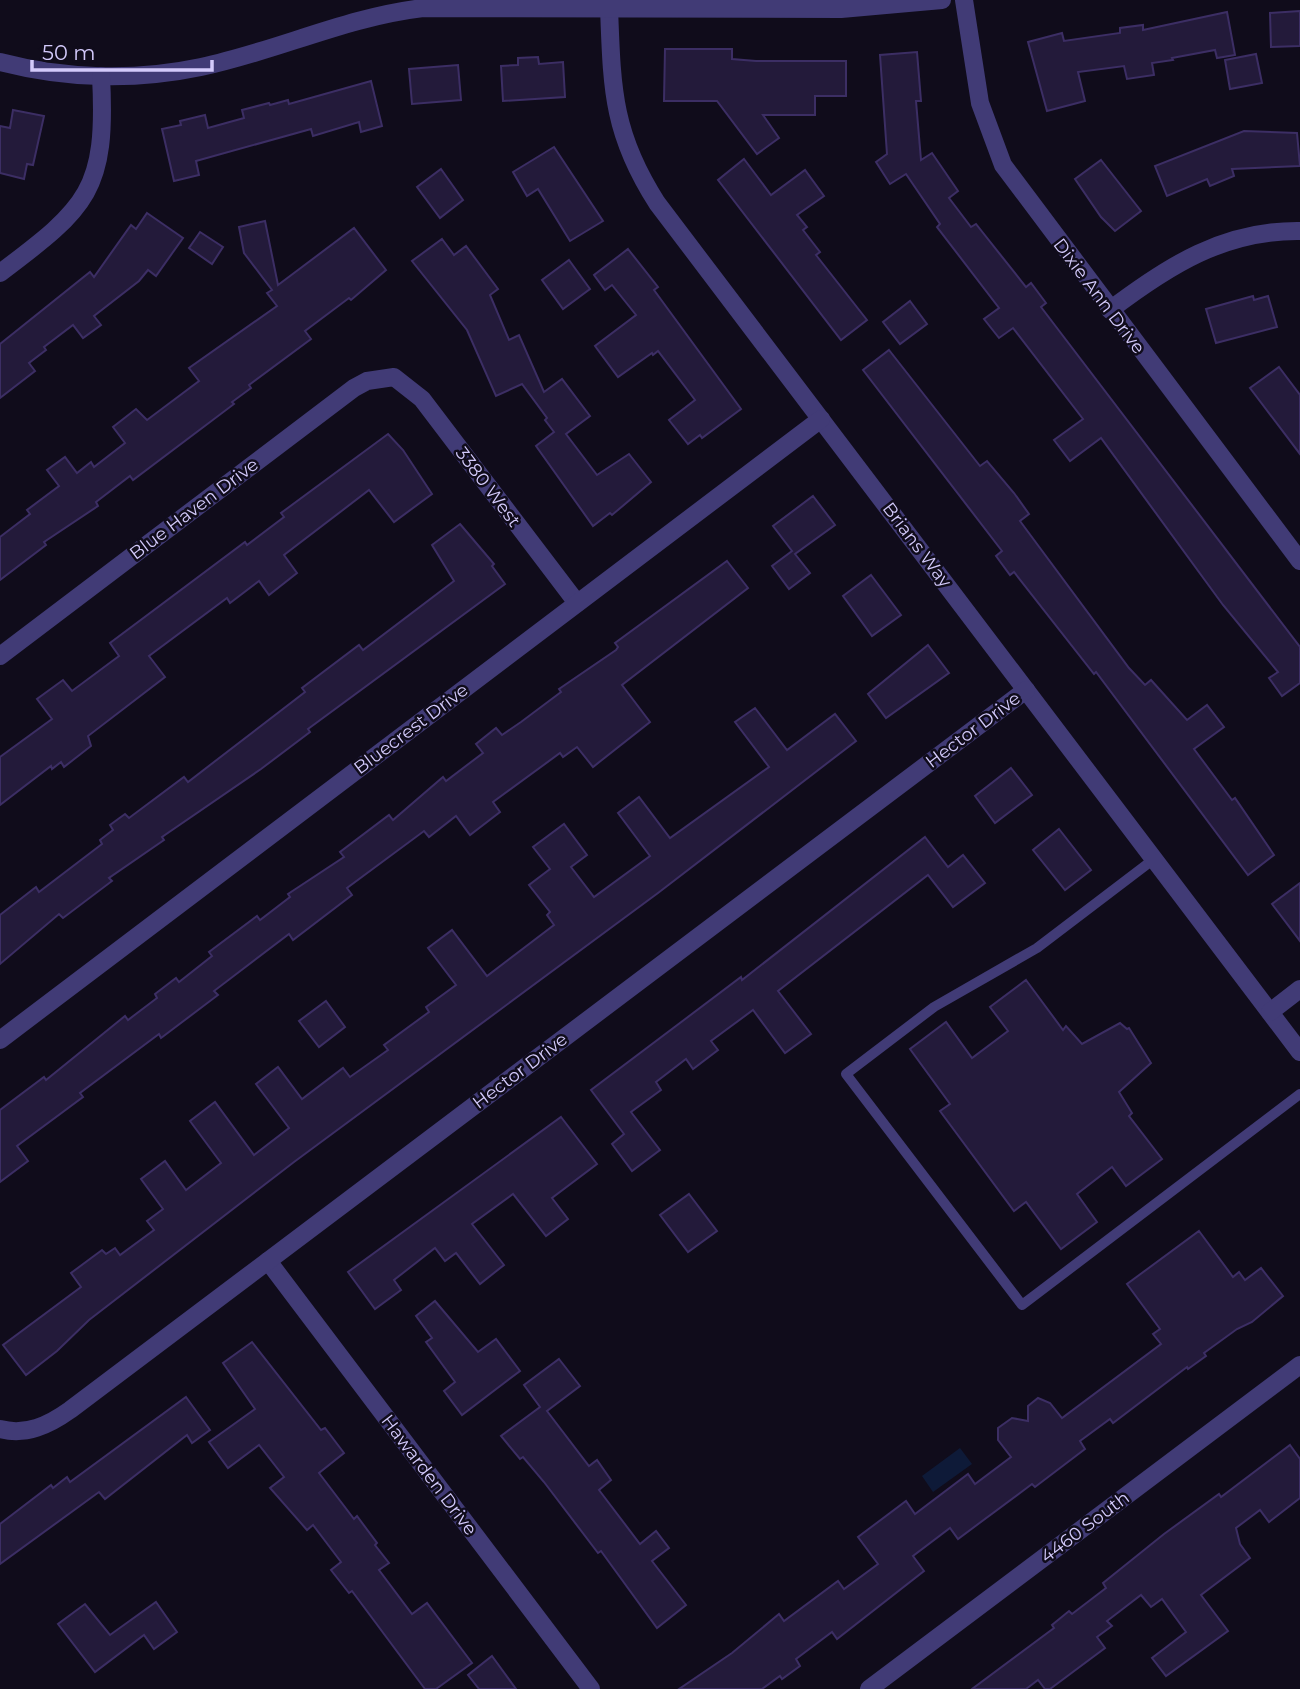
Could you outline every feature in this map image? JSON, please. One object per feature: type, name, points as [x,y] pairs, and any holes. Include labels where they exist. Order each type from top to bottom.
[{"type":"street","points":[[0,62],[41,71],[101,76],[152,74],[203,67],[363,18],[393,12],[452,7],[873,9],[942,0]]},
{"type":"street","name":"Dixie Ann Drive","points":[[964,0],[980,103],[998,155],[1014,183],[1300,561]]},
{"type":"street","name":"Brians Way","points":[[609,7],[614,105],[623,137],[638,172],[657,203],[1300,1052]]},
{"type":"street","points":[[0,273],[58,228],[72,213],[92,181],[102,147],[101,76]]},
{"type":"street","points":[[1110,310],[1159,273],[1205,248],[1254,235],[1300,231]]},
{"type":"street","name":"3380 West","points":[[394,377],[422,399],[577,603]]},
{"type":"street","name":"Blue Haven Drive","points":[[0,656],[354,388],[367,381],[394,377]]},
{"type":"street","name":"Bluecrest Drive","points":[[0,1040],[821,419]]},
{"type":"street","name":"Hector Drive","points":[[3,1430],[33,1429],[59,1418],[1026,690]]},
{"type":"street","points":[[1269,1012],[1300,989]]},
{"type":"street","name":"Hawarden Drive","points":[[268,1261],[591,1689]]},
{"type":"street","name":"4460 South","points":[[869,1689],[1300,1365]]},
{"type":"lane","points":[[1154,859],[1037,948],[934,1007],[846,1074],[1022,1305],[1300,1094]]},
{"type":"water","points":[[960,1448],[972,1464],[933,1492],[922,1476]]},
{"type":"building","points":[[1300,11],[1300,46],[1271,47],[1270,13]]},
{"type":"building","points":[[1227,12],[1235,55],[1217,58],[1215,50],[1172,58],[1173,60],[1152,63],[1154,75],[1127,79],[1124,66],[1078,72],[1085,101],[1047,111],[1028,42],[1062,33],[1064,41],[1120,33],[1120,28],[1143,25],[1143,30]]},
{"type":"building","points":[[665,49],[732,49],[732,59],[756,61],[846,61],[846,96],[815,96],[815,115],[763,115],[779,138],[757,154],[717,101],[664,101]]},
{"type":"building","points":[[917,52],[921,101],[916,101],[921,160],[932,153],[958,191],[949,198],[971,227],[976,224],[1026,287],[1031,283],[1046,303],[1041,307],[1300,647],[1300,683],[1282,696],[1269,678],[1278,672],[1223,605],[1101,438],[1070,461],[1054,440],[1083,419],[1013,328],[999,338],[984,319],[999,308],[937,227],[940,224],[906,174],[890,184],[876,162],[887,154],[880,55]]},
{"type":"building","points":[[1256,54],[1262,83],[1230,89],[1225,60]]},
{"type":"building","points":[[538,57],[539,64],[563,62],[565,97],[503,101],[501,66],[518,65],[518,58]]},
{"type":"building","points":[[458,65],[461,100],[412,104],[409,69]]},
{"type":"building","points":[[371,81],[382,126],[361,132],[359,122],[313,136],[311,129],[196,161],[199,175],[174,181],[162,129],[205,115],[208,128],[244,118],[242,110],[288,100],[289,104]]},
{"type":"building","points":[[13,110],[44,116],[33,165],[27,164],[24,179],[0,173],[0,126],[10,128]]},
{"type":"building","points":[[1244,131],[1297,133],[1300,166],[1232,169],[1234,176],[1210,186],[1207,179],[1167,196],[1155,166]]},
{"type":"building","points":[[554,147],[603,221],[570,241],[538,189],[527,196],[513,172]]},
{"type":"building","points":[[744,159],[771,195],[805,170],[824,196],[797,215],[807,227],[803,230],[820,252],[816,255],[867,320],[841,340],[718,180]]},
{"type":"building","points":[[1101,160],[1141,211],[1115,231],[1101,217],[1075,179]]},
{"type":"building","points":[[441,169],[463,200],[440,218],[417,187]]},
{"type":"building","points":[[147,213],[183,238],[156,276],[148,270],[139,281],[94,316],[101,325],[83,338],[73,325],[44,347],[46,350],[29,363],[35,371],[0,398],[0,344],[90,272],[94,277],[131,225],[136,229]]},
{"type":"building","points":[[265,221],[278,285],[354,228],[386,270],[351,300],[349,298],[305,331],[311,339],[249,385],[251,388],[232,402],[234,404],[133,480],[130,476],[96,502],[98,506],[44,542],[46,545],[0,580],[0,537],[30,514],[27,510],[59,486],[47,470],[65,457],[77,473],[91,462],[94,467],[125,443],[113,427],[136,409],[147,420],[199,381],[189,368],[277,306],[267,293],[272,290],[244,253],[239,227]]},
{"type":"building","points":[[200,232],[223,247],[212,264],[189,248]]},
{"type":"building","points":[[442,239],[454,255],[466,246],[498,289],[490,295],[509,340],[519,335],[544,392],[562,379],[590,416],[566,434],[597,475],[629,454],[651,482],[612,515],[610,513],[593,526],[536,446],[554,432],[545,420],[547,418],[522,384],[496,396],[467,330],[412,261]]},
{"type":"building","points":[[628,249],[658,287],[654,290],[741,409],[702,438],[700,435],[688,444],[669,420],[695,400],[658,351],[618,377],[595,346],[636,315],[612,285],[605,290],[594,275]]},
{"type":"building","points":[[569,260],[590,289],[563,309],[542,280]]},
{"type":"building","points":[[1253,296],[1254,300],[1268,296],[1277,327],[1216,343],[1206,309]]},
{"type":"building","points":[[910,301],[927,324],[900,344],[883,322]]},
{"type":"building","points":[[889,350],[980,466],[987,461],[1014,493],[1029,514],[1020,521],[1129,668],[1145,685],[1151,680],[1187,720],[1207,705],[1224,727],[1194,749],[1232,800],[1235,798],[1274,855],[1248,875],[1096,672],[1094,674],[1014,572],[1010,575],[996,556],[1002,551],[863,370]]},
{"type":"building","points":[[1279,367],[1300,395],[1300,454],[1250,388]]},
{"type":"building","points":[[388,434],[403,450],[432,494],[394,522],[369,490],[284,555],[297,573],[269,595],[259,581],[230,603],[227,598],[149,656],[165,677],[88,736],[91,746],[64,767],[61,762],[52,769],[51,766],[0,805],[0,757],[52,719],[37,699],[63,680],[72,691],[119,656],[110,643],[245,542],[247,545],[284,517],[281,513]]},
{"type":"building","points":[[813,496],[835,525],[795,554],[810,573],[789,589],[772,566],[792,551],[773,526]]},
{"type":"building","points":[[460,524],[494,564],[492,566],[505,584],[308,729],[310,732],[261,769],[162,837],[164,840],[109,878],[112,881],[63,918],[59,914],[0,964],[0,915],[36,887],[39,892],[102,844],[100,840],[113,830],[110,825],[125,814],[129,818],[184,777],[188,782],[305,692],[302,688],[359,645],[363,650],[454,581],[432,545]]},
{"type":"building","points":[[727,561],[748,588],[622,685],[650,722],[593,767],[577,747],[563,757],[560,753],[493,802],[500,812],[470,835],[456,816],[429,837],[424,831],[347,888],[352,895],[293,940],[289,934],[214,991],[218,995],[161,1038],[159,1034],[80,1093],[83,1097],[17,1146],[28,1161],[0,1182],[0,1110],[44,1077],[46,1080],[125,1016],[128,1020],[157,998],[155,994],[176,978],[179,982],[212,956],[209,952],[257,916],[260,920],[290,897],[288,894],[344,857],[340,852],[389,815],[393,820],[443,777],[446,781],[483,753],[476,744],[496,728],[502,735],[521,722],[561,692],[559,689],[616,650],[618,647],[615,643]]},
{"type":"building","points":[[871,575],[901,615],[872,636],[843,596]]},
{"type":"building","points":[[928,645],[949,673],[886,718],[868,694]]},
{"type":"building","points":[[755,708],[787,750],[835,714],[856,741],[658,893],[294,1162],[89,1320],[57,1351],[26,1375],[3,1345],[81,1287],[71,1273],[102,1250],[106,1254],[115,1248],[120,1255],[154,1230],[147,1221],[163,1209],[141,1179],[165,1161],[186,1190],[221,1163],[190,1121],[215,1102],[254,1155],[289,1128],[256,1084],[278,1067],[302,1099],[343,1068],[350,1077],[388,1050],[384,1045],[429,1012],[426,1007],[456,985],[428,948],[452,930],[487,976],[554,925],[547,915],[550,912],[529,885],[550,869],[533,847],[564,824],[587,855],[571,867],[594,897],[650,856],[618,813],[639,797],[670,838],[769,767],[735,722]]},
{"type":"building","points":[[1011,768],[1032,795],[995,823],[975,796]]},
{"type":"building","points":[[1059,829],[1091,870],[1065,890],[1033,850]]},
{"type":"building","points":[[925,837],[948,867],[963,855],[985,883],[953,907],[928,875],[778,991],[811,1034],[785,1053],[753,1010],[711,1041],[718,1050],[693,1069],[686,1059],[656,1082],[661,1090],[631,1112],[660,1150],[632,1171],[612,1144],[624,1134],[591,1090],[741,977],[742,980]]},
{"type":"building","points":[[1300,883],[1300,941],[1272,904]]},
{"type":"building","points":[[1026,980],[1063,1030],[1066,1026],[1082,1044],[1120,1023],[1129,1028],[1151,1063],[1119,1092],[1132,1113],[1129,1116],[1162,1159],[1126,1186],[1112,1167],[1077,1194],[1097,1222],[1061,1249],[1026,1202],[1014,1211],[940,1111],[950,1104],[910,1049],[946,1022],[972,1058],[1008,1031],[990,1007]]},
{"type":"building","points":[[326,1001],[345,1027],[319,1047],[299,1021]]},
{"type":"building","points":[[561,1117],[597,1164],[552,1198],[568,1219],[546,1236],[513,1194],[472,1224],[504,1265],[480,1284],[456,1253],[445,1261],[435,1248],[394,1280],[401,1290],[375,1309],[348,1272]]},
{"type":"building","points":[[689,1194],[717,1231],[688,1252],[660,1215]]},
{"type":"building","points":[[1199,1231],[1233,1277],[1239,1272],[1245,1280],[1261,1268],[1283,1296],[1252,1322],[1237,1329],[1204,1353],[1206,1356],[1188,1369],[1187,1367],[1113,1423],[1110,1419],[1080,1441],[1085,1449],[1035,1487],[1032,1484],[958,1539],[950,1528],[913,1556],[924,1571],[837,1639],[832,1632],[796,1659],[800,1666],[782,1679],[780,1676],[762,1689],[679,1689],[732,1653],[779,1614],[784,1621],[838,1581],[844,1589],[878,1564],[858,1537],[906,1501],[915,1514],[968,1474],[975,1484],[1011,1457],[998,1440],[998,1428],[1012,1418],[1028,1421],[1028,1406],[1038,1398],[1050,1403],[1062,1418],[1161,1344],[1153,1334],[1160,1329],[1127,1284]]},
{"type":"building","points":[[435,1301],[478,1352],[496,1339],[520,1371],[462,1415],[444,1391],[455,1382],[426,1342],[432,1338],[416,1316]]},
{"type":"building","points":[[252,1342],[321,1430],[325,1428],[344,1453],[319,1473],[354,1519],[357,1516],[377,1543],[375,1545],[389,1563],[379,1570],[412,1614],[427,1603],[472,1663],[436,1689],[425,1689],[352,1591],[349,1593],[331,1570],[341,1562],[313,1525],[307,1530],[270,1488],[284,1477],[259,1445],[228,1468],[209,1442],[255,1409],[223,1363]]},
{"type":"building","points":[[559,1359],[580,1386],[547,1411],[589,1466],[597,1460],[611,1480],[599,1490],[640,1544],[656,1531],[669,1548],[652,1561],[686,1605],[657,1628],[601,1551],[598,1553],[544,1482],[501,1436],[540,1407],[524,1385]]},
{"type":"building","points":[[186,1397],[210,1430],[192,1443],[187,1435],[105,1499],[99,1492],[0,1564],[0,1524],[51,1485],[53,1488],[67,1477],[70,1482]]},
{"type":"building","points":[[1290,1445],[1300,1459],[1300,1498],[1269,1522],[1260,1510],[1236,1528],[1240,1544],[1250,1558],[1201,1595],[1228,1631],[1166,1676],[1152,1658],[1186,1632],[1162,1599],[1151,1607],[1141,1595],[1107,1621],[1112,1626],[1097,1637],[1105,1648],[1050,1689],[1045,1689],[1038,1680],[1026,1689],[972,1689],[1054,1628],[1052,1625],[1069,1611],[1072,1614],[1106,1588],[1103,1583],[1164,1534],[1219,1494],[1221,1497]]},
{"type":"building","points":[[156,1602],[177,1632],[154,1649],[144,1635],[95,1672],[58,1624],[85,1604],[110,1635]]},
{"type":"building","points":[[492,1656],[516,1689],[479,1689],[468,1675]]}]
